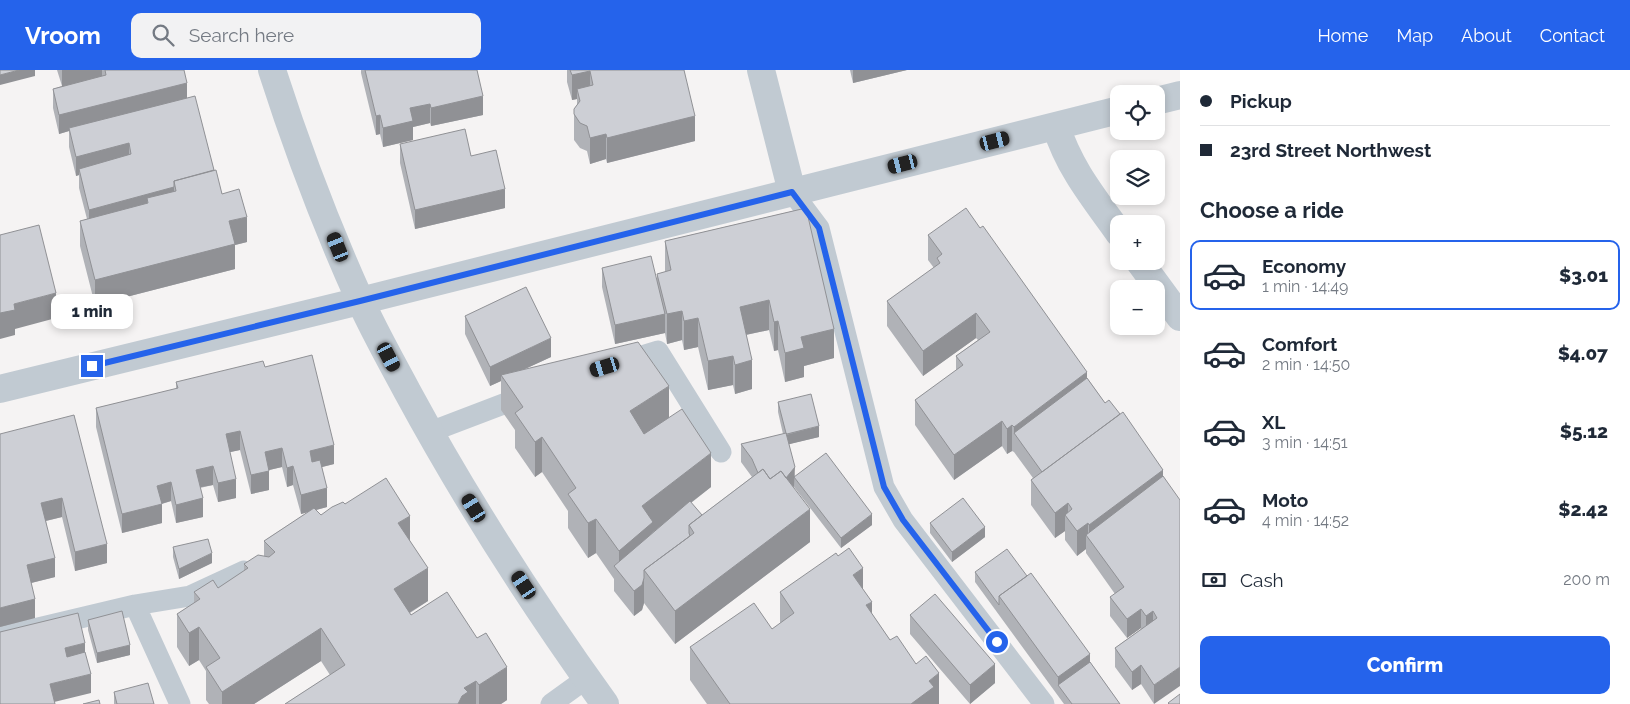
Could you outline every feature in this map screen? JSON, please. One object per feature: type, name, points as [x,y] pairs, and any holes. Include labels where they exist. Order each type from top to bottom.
[{"type":"street","points":[[272,70],[301,154],[360,301],[430,432],[505,558],[605,704]]},
{"type":"street","points":[[761,70],[792,192]]},
{"type":"street","points":[[1165,99],[1180,95]]},
{"type":"street","points":[[0,389],[360,301],[1110,112]]},
{"type":"street","points":[[1056,126],[1070,163],[1110,220]]},
{"type":"street","points":[[1146,270],[1180,318]]},
{"type":"lane","points":[[792,192],[819,228],[884,487],[903,520],[1044,704]]},
{"type":"lane","points":[[605,367],[658,351],[720,452]]},
{"type":"lane","points":[[430,432],[543,388]]},
{"type":"lane","points":[[0,637],[135,604],[190,596],[244,572]]},
{"type":"lane","points":[[135,604],[180,704]]},
{"type":"lane","points":[[551,704],[587,678]]},
{"type":"building","points":[[0,70],[19,70],[0,75]]},
{"type":"building","points":[[105,70],[184,70],[187,83],[59,115],[53,89],[106,75]]},
{"type":"building","points":[[365,70],[477,70],[483,96],[431,108],[430,104],[410,108],[413,121],[383,128],[380,115],[376,116]]},
{"type":"building","points":[[570,70],[684,70],[695,116],[607,138],[606,134],[590,138],[587,126],[580,123],[574,114],[574,109],[580,101],[577,89],[593,85],[590,71],[572,75]]},
{"type":"building","points":[[195,96],[214,170],[174,181],[174,187],[89,210],[79,169],[131,154],[129,143],[76,157],[69,128]]},
{"type":"building","points":[[465,129],[471,156],[496,150],[505,189],[415,210],[400,144]]},
{"type":"building","points":[[216,170],[222,194],[239,189],[247,217],[229,221],[235,244],[95,280],[80,221],[148,203],[147,198],[176,191],[174,181]]},
{"type":"building","points":[[806,208],[834,329],[801,337],[804,348],[785,353],[778,321],[774,322],[769,300],[740,307],[752,360],[735,365],[733,356],[708,361],[698,318],[684,321],[682,311],[667,314],[657,274],[671,270],[665,241]]},
{"type":"building","points":[[966,208],[980,228],[983,226],[1087,372],[1014,427],[1012,425],[1007,429],[1002,421],[954,455],[915,400],[963,365],[956,356],[990,332],[976,313],[923,351],[887,301],[940,263],[937,258],[942,254],[928,235]]},
{"type":"building","points":[[39,225],[56,293],[14,304],[15,310],[0,313],[0,235]]},
{"type":"building","points":[[651,256],[665,314],[615,325],[602,268]]},
{"type":"building","points":[[526,287],[551,338],[490,367],[465,316]]},
{"type":"building","points":[[638,342],[669,386],[630,411],[644,434],[682,409],[711,453],[642,506],[653,522],[619,551],[596,519],[588,523],[568,494],[576,488],[542,437],[535,442],[515,413],[523,407],[501,375]]},
{"type":"building","points":[[312,355],[334,445],[310,451],[312,462],[320,460],[327,488],[301,495],[293,466],[287,468],[282,448],[265,452],[269,471],[251,475],[240,431],[226,434],[236,479],[218,483],[213,466],[196,470],[203,498],[176,505],[171,482],[157,486],[162,504],[122,514],[96,408],[178,388],[176,382],[263,361],[265,367]]},
{"type":"building","points":[[1087,378],[1105,403],[1109,400],[1120,414],[1042,472],[1014,433]]},
{"type":"building","points":[[811,394],[819,426],[787,434],[778,402]]},
{"type":"building","points":[[1123,412],[1163,470],[1089,525],[1088,523],[1077,531],[1065,515],[1072,509],[1068,503],[1055,513],[1031,480]]},
{"type":"building","points":[[74,415],[107,544],[75,552],[62,498],[41,503],[55,558],[27,565],[35,599],[0,608],[0,434]]},
{"type":"building","points":[[786,433],[795,467],[786,478],[781,471],[770,479],[763,469],[758,473],[752,459],[741,444]]},
{"type":"building","points":[[826,453],[872,514],[841,538],[794,477]]},
{"type":"building","points":[[763,469],[770,479],[781,471],[810,509],[675,611],[644,570],[694,533],[689,525]]},
{"type":"building","points":[[1163,476],[1180,500],[1180,667],[1154,685],[1141,665],[1132,672],[1115,648],[1157,618],[1153,611],[1146,616],[1141,609],[1127,619],[1110,597],[1124,587],[1086,535]]},
{"type":"building","points":[[386,478],[410,516],[398,523],[428,568],[394,589],[411,615],[447,592],[477,638],[486,633],[507,667],[479,685],[476,681],[464,688],[468,692],[462,696],[458,704],[285,704],[345,665],[321,628],[222,692],[206,667],[220,658],[199,627],[189,633],[177,614],[200,599],[194,592],[213,580],[218,588],[248,568],[244,564],[258,555],[269,557],[275,552],[264,541],[314,508],[321,515],[332,507],[343,502],[345,504]]},
{"type":"building","points":[[963,498],[985,527],[952,552],[930,523]]},
{"type":"building","points":[[690,501],[702,515],[689,525],[690,536],[644,570],[642,585],[634,591],[614,566]]},
{"type":"building","points":[[208,539],[212,553],[179,569],[173,547]]},
{"type":"building","points":[[849,548],[863,568],[853,575],[872,602],[866,605],[890,640],[897,636],[916,664],[926,656],[939,673],[929,681],[934,687],[911,704],[730,704],[690,647],[754,603],[772,629],[794,613],[780,592],[836,553],[838,556]]},
{"type":"building","points":[[1007,549],[1027,576],[999,596],[999,605],[975,572]]},
{"type":"building","points":[[1031,573],[1090,654],[1058,677],[999,596]]},
{"type":"building","points":[[935,594],[995,664],[970,685],[910,615]]},
{"type":"building","points":[[122,611],[130,645],[97,653],[88,620]]},
{"type":"building","points":[[78,613],[85,643],[65,648],[67,657],[85,652],[91,674],[50,684],[55,704],[0,704],[0,632]]},
{"type":"building","points":[[1090,662],[1120,704],[1072,704],[1058,685]]},
{"type":"building","points":[[148,683],[154,704],[117,704],[114,692]]},
{"type":"building","points":[[1180,694],[1180,704],[1168,703]]},
{"type":"building","points":[[99,700],[100,704],[83,704]]},
{"type":"route","points":[[92,366],[360,301],[792,192],[819,228],[884,487],[903,520],[997,642]]}]
